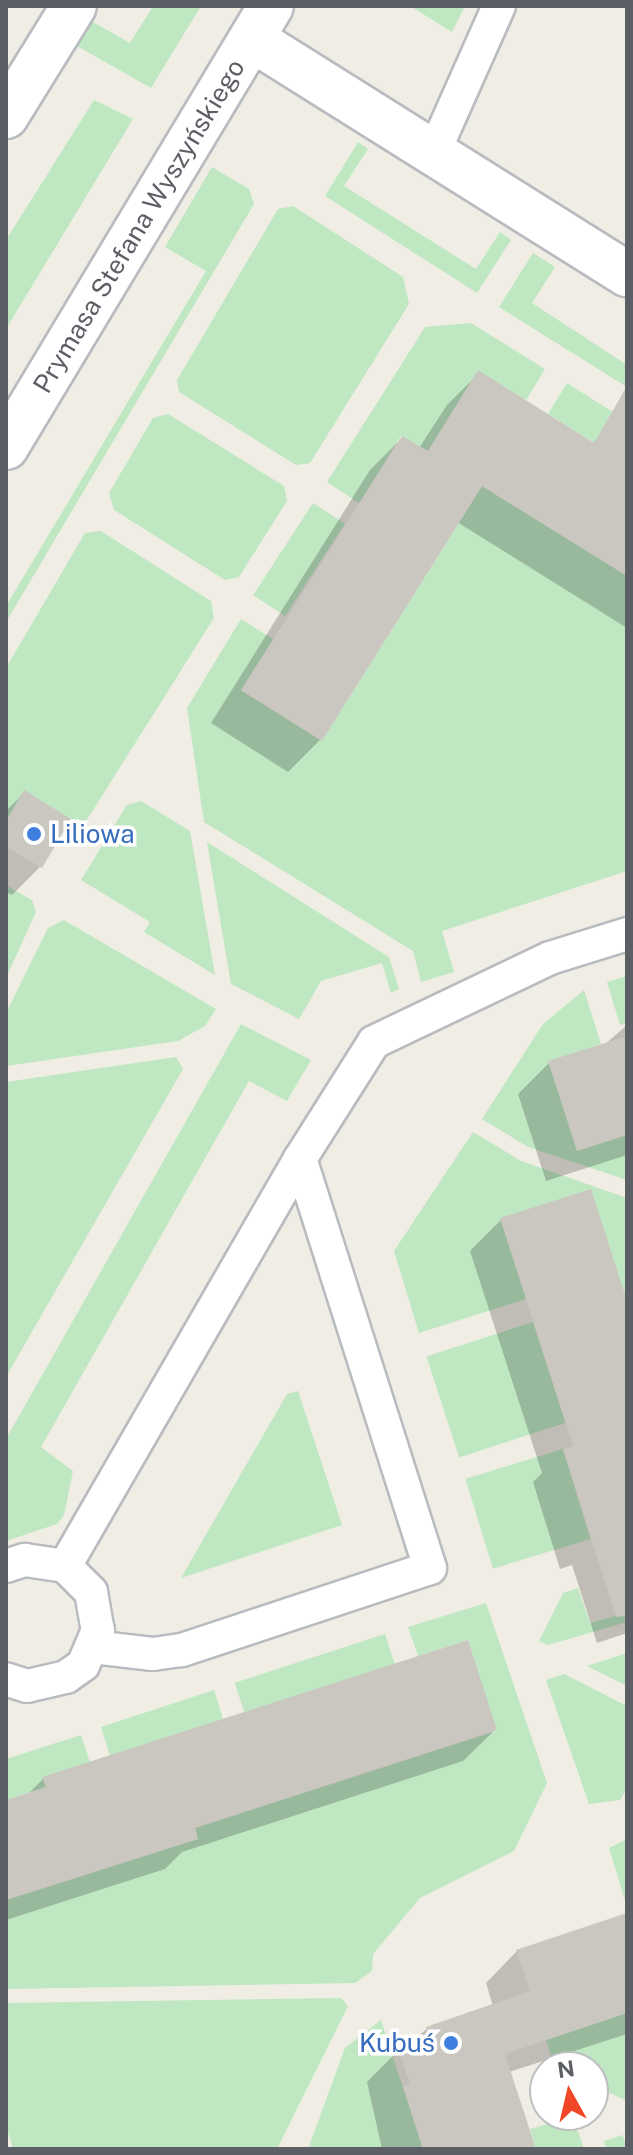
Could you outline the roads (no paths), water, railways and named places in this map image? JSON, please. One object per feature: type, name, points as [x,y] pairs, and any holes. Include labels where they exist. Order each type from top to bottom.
[{"type":"street","points":[[6,116],[74,6]]},
{"type":"street","points":[[262,22],[434,152],[627,274]]},
{"type":"street","name":"Prymasa Stefana Wyszyńskiego","points":[[6,447],[262,22]]},
{"type":"lane","points":[[434,152],[499,6]]},
{"type":"lane","points":[[65,1566],[300,1159],[374,1042],[550,958],[627,934]]},
{"type":"lane","points":[[93,1647],[121,1653],[182,1650],[430,1568],[300,1159]]},
{"type":"lane","points":[[6,1566],[25,1560],[65,1566],[91,1592],[97,1611],[93,1647],[83,1665],[48,1685],[6,1679]]},
{"type":"place","name":"Liliowa","points":[[34,834]]},
{"type":"place","name":"Kubuś","points":[[451,2043]]}]
